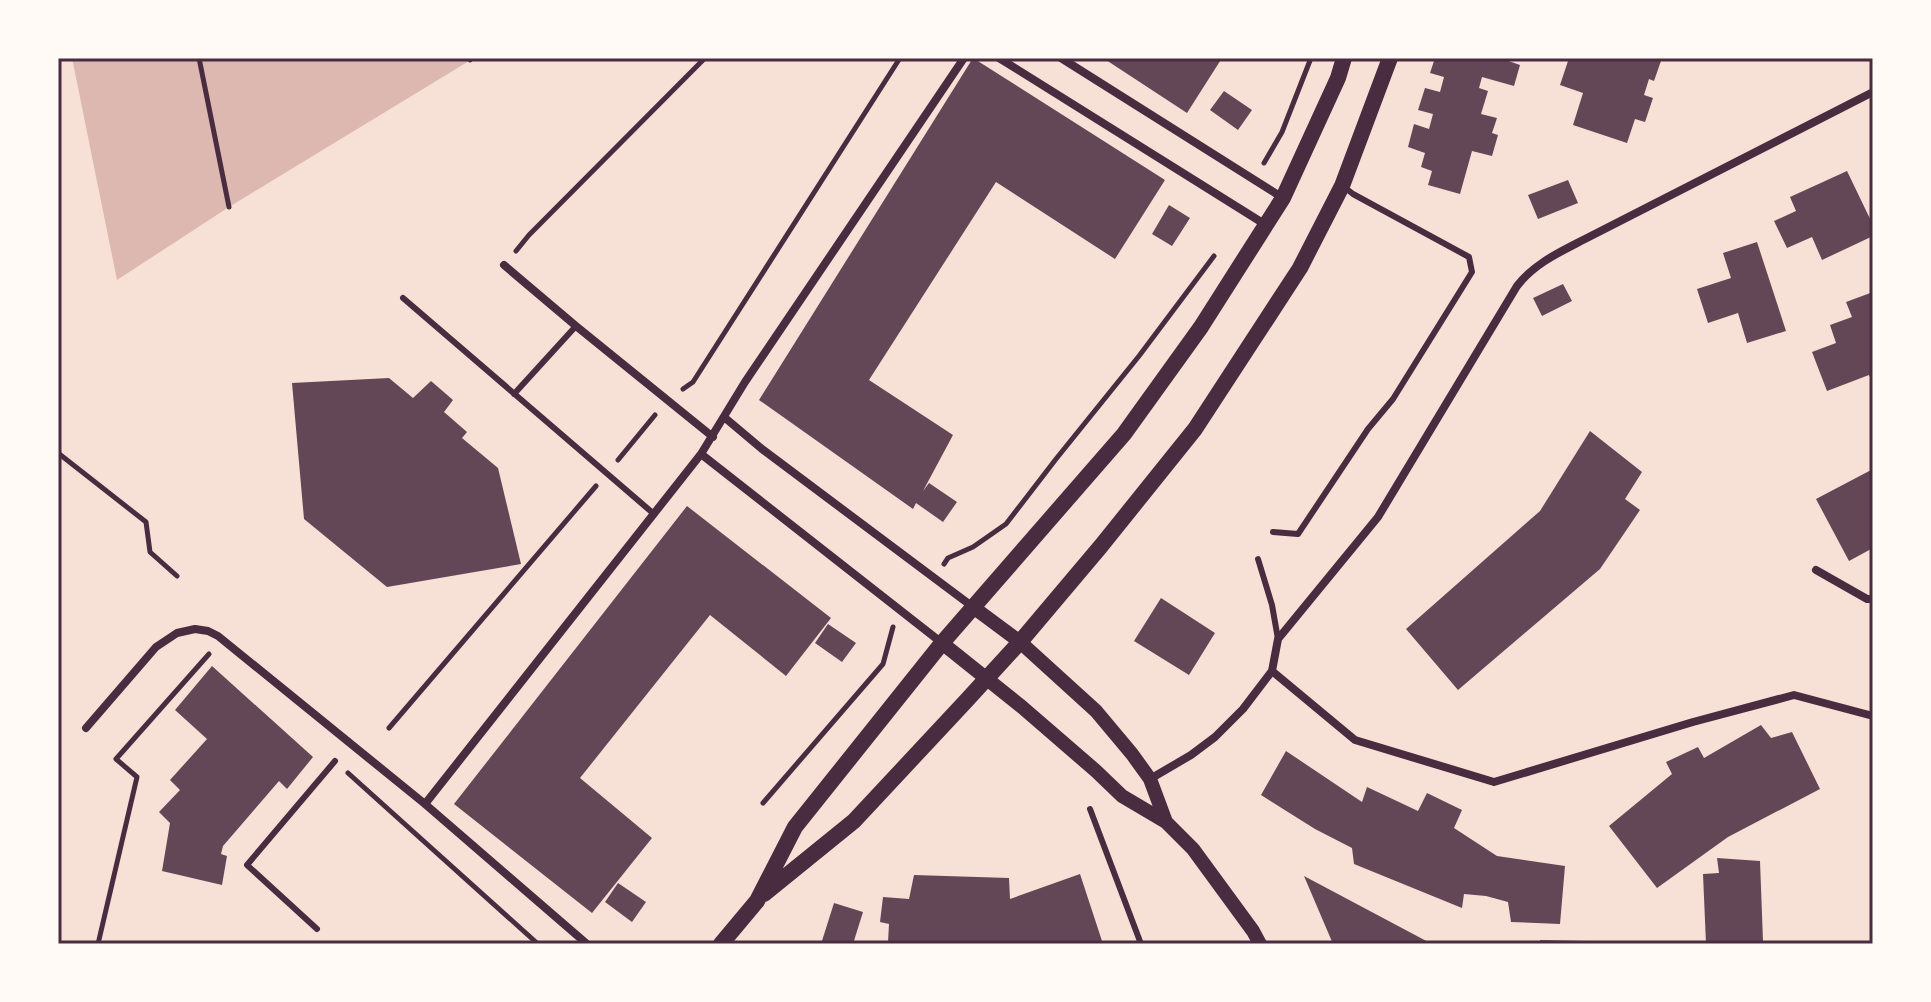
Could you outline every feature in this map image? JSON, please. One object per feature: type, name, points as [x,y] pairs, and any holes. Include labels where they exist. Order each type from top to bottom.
[{"type":"main road","points":[[757,901],[795,827],[942,643],[1124,434],[1201,327],[1283,198],[1338,78],[1344,58]]},
{"type":"main road","points":[[721,944],[757,901],[854,821],[1020,642],[1195,429],[1300,268],[1342,186],[1390,58]]},
{"type":"street","points":[[425,804],[701,454],[745,382],[964,58]]},
{"type":"street","points":[[999,58],[1266,225]]},
{"type":"street","points":[[1061,58],[1283,198]]},
{"type":"street","points":[[1150,779],[1215,737],[1243,709],[1272,671],[1278,639],[1378,517],[1528,272],[1571,246],[1872,96]]},
{"type":"street","points":[[504,265],[713,437]]},
{"type":"street","points":[[724,417],[762,449],[1020,642],[1096,711],[1150,779],[1166,822]]},
{"type":"street","points":[[701,454],[986,678],[1086,761],[1122,796],[1166,822],[1193,849],[1260,944]]},
{"type":"street","points":[[1816,570],[1867,599],[1873,599]]},
{"type":"street","points":[[86,728],[156,647],[177,633],[195,629],[208,631],[425,804],[587,944]]},
{"type":"street","points":[[1272,671],[1355,740],[1494,782],[1794,695],[1873,716]]},
{"type":"lane","points":[[1273,532],[1298,534],[1368,429],[1393,399],[1472,272],[1469,257],[1342,186]]},
{"type":"lane","points":[[403,298],[654,514]]},
{"type":"lane","points":[[514,394],[576,326]]},
{"type":"lane","points":[[1258,559],[1272,605],[1278,639]]},
{"type":"lane","points":[[317,929],[247,865],[335,761]]},
{"type":"lane","points":[[1090,809],[1141,944]]},
{"type":"path","points":[[199,58],[229,207]]},
{"type":"path","points":[[504,265],[529,235],[705,58]]},
{"type":"path","points":[[1254,180],[1282,132],[1311,58]]},
{"type":"path","points":[[933,576],[948,558],[973,547],[1006,524],[1142,353],[1215,255]]},
{"type":"path","points":[[58,453],[146,522],[150,552],[177,576]]},
{"type":"path","points":[[763,803],[883,664],[894,622],[903,612]]},
{"type":"path","points":[[98,944],[137,777],[116,759],[211,651]]},
{"type":"path","points":[[335,761],[538,944]]},
{"type":"shaded area","points":[[72,58],[474,58],[229,207],[117,280]]},
{"type":"building","points":[[973,58],[1165,180],[1115,259],[996,182],[869,380],[953,435],[923,491],[929,483],[957,502],[943,522],[916,503],[913,509],[759,400]]},
{"type":"building","points":[[1103,58],[1222,58],[1187,113]]},
{"type":"building","points":[[1435,58],[1500,58],[1520,65],[1514,86],[1482,77],[1479,88],[1488,91],[1481,114],[1497,118],[1492,133],[1498,135],[1492,156],[1472,151],[1460,194],[1428,185],[1432,171],[1421,167],[1425,153],[1408,147],[1414,124],[1429,129],[1433,114],[1418,110],[1425,88],[1440,92],[1444,77],[1430,73]]},
{"type":"building","points":[[1569,58],[1662,58],[1654,81],[1649,79],[1644,95],[1653,98],[1645,122],[1635,119],[1627,143],[1573,125],[1583,93],[1560,85]]},
{"type":"building","points":[[1224,91],[1252,110],[1238,130],[1210,110]]},
{"type":"building","points":[[1847,171],[1873,225],[1873,236],[1822,260],[1812,237],[1787,248],[1774,221],[1796,211],[1790,197]]},
{"type":"building","points":[[1568,180],[1578,203],[1538,219],[1528,195]]},
{"type":"building","points":[[1169,205],[1190,218],[1172,246],[1152,234]]},
{"type":"building","points":[[1757,242],[1786,331],[1747,343],[1738,313],[1708,323],[1697,289],[1731,278],[1723,253]]},
{"type":"building","points":[[1563,284],[1572,301],[1542,316],[1533,298]]},
{"type":"building","points":[[1873,292],[1873,384],[1869,375],[1827,391],[1812,352],[1836,343],[1830,325],[1852,317],[1846,302]]},
{"type":"building","points":[[389,378],[413,398],[431,381],[453,400],[444,412],[467,432],[462,438],[498,468],[521,564],[387,587],[304,519],[292,383]]},
{"type":"building","points":[[1590,431],[1642,472],[1625,499],[1640,510],[1600,569],[1458,690],[1406,629],[1540,511]]},
{"type":"building","points":[[1873,469],[1873,548],[1849,561],[1816,499]]},
{"type":"building","points":[[687,506],[831,618],[786,676],[710,615],[580,778],[652,838],[592,913],[454,804]]},
{"type":"building","points":[[1161,598],[1215,633],[1189,675],[1134,641]]},
{"type":"building","points":[[828,624],[856,643],[842,662],[815,643]]},
{"type":"building","points":[[212,666],[313,757],[287,789],[279,781],[223,846],[221,854],[227,856],[222,885],[162,871],[170,823],[159,812],[180,790],[170,780],[207,739],[175,710]]},
{"type":"building","points":[[1761,725],[1771,738],[1792,732],[1820,789],[1728,837],[1657,888],[1609,826],[1672,774],[1666,762],[1698,747],[1704,758]]},
{"type":"building","points":[[1286,751],[1362,802],[1367,787],[1418,811],[1427,793],[1462,810],[1454,828],[1497,856],[1565,866],[1560,924],[1511,922],[1508,902],[1486,896],[1464,894],[1462,908],[1354,864],[1352,848],[1261,795]]},
{"type":"building","points":[[1717,858],[1760,861],[1763,941],[1706,944],[1703,874],[1719,873]]},
{"type":"building","points":[[1080,874],[1103,944],[903,944],[888,942],[889,924],[880,922],[883,897],[909,899],[914,875],[1009,878],[1010,899]]},
{"type":"building","points":[[1304,876],[1432,944],[1333,944]]},
{"type":"building","points":[[618,883],[646,902],[632,922],[605,902]]},
{"type":"building","points":[[834,903],[863,912],[853,944],[821,944]]},
{"type":"building","points":[[1540,940],[1586,941],[1586,944],[1540,944]]}]
